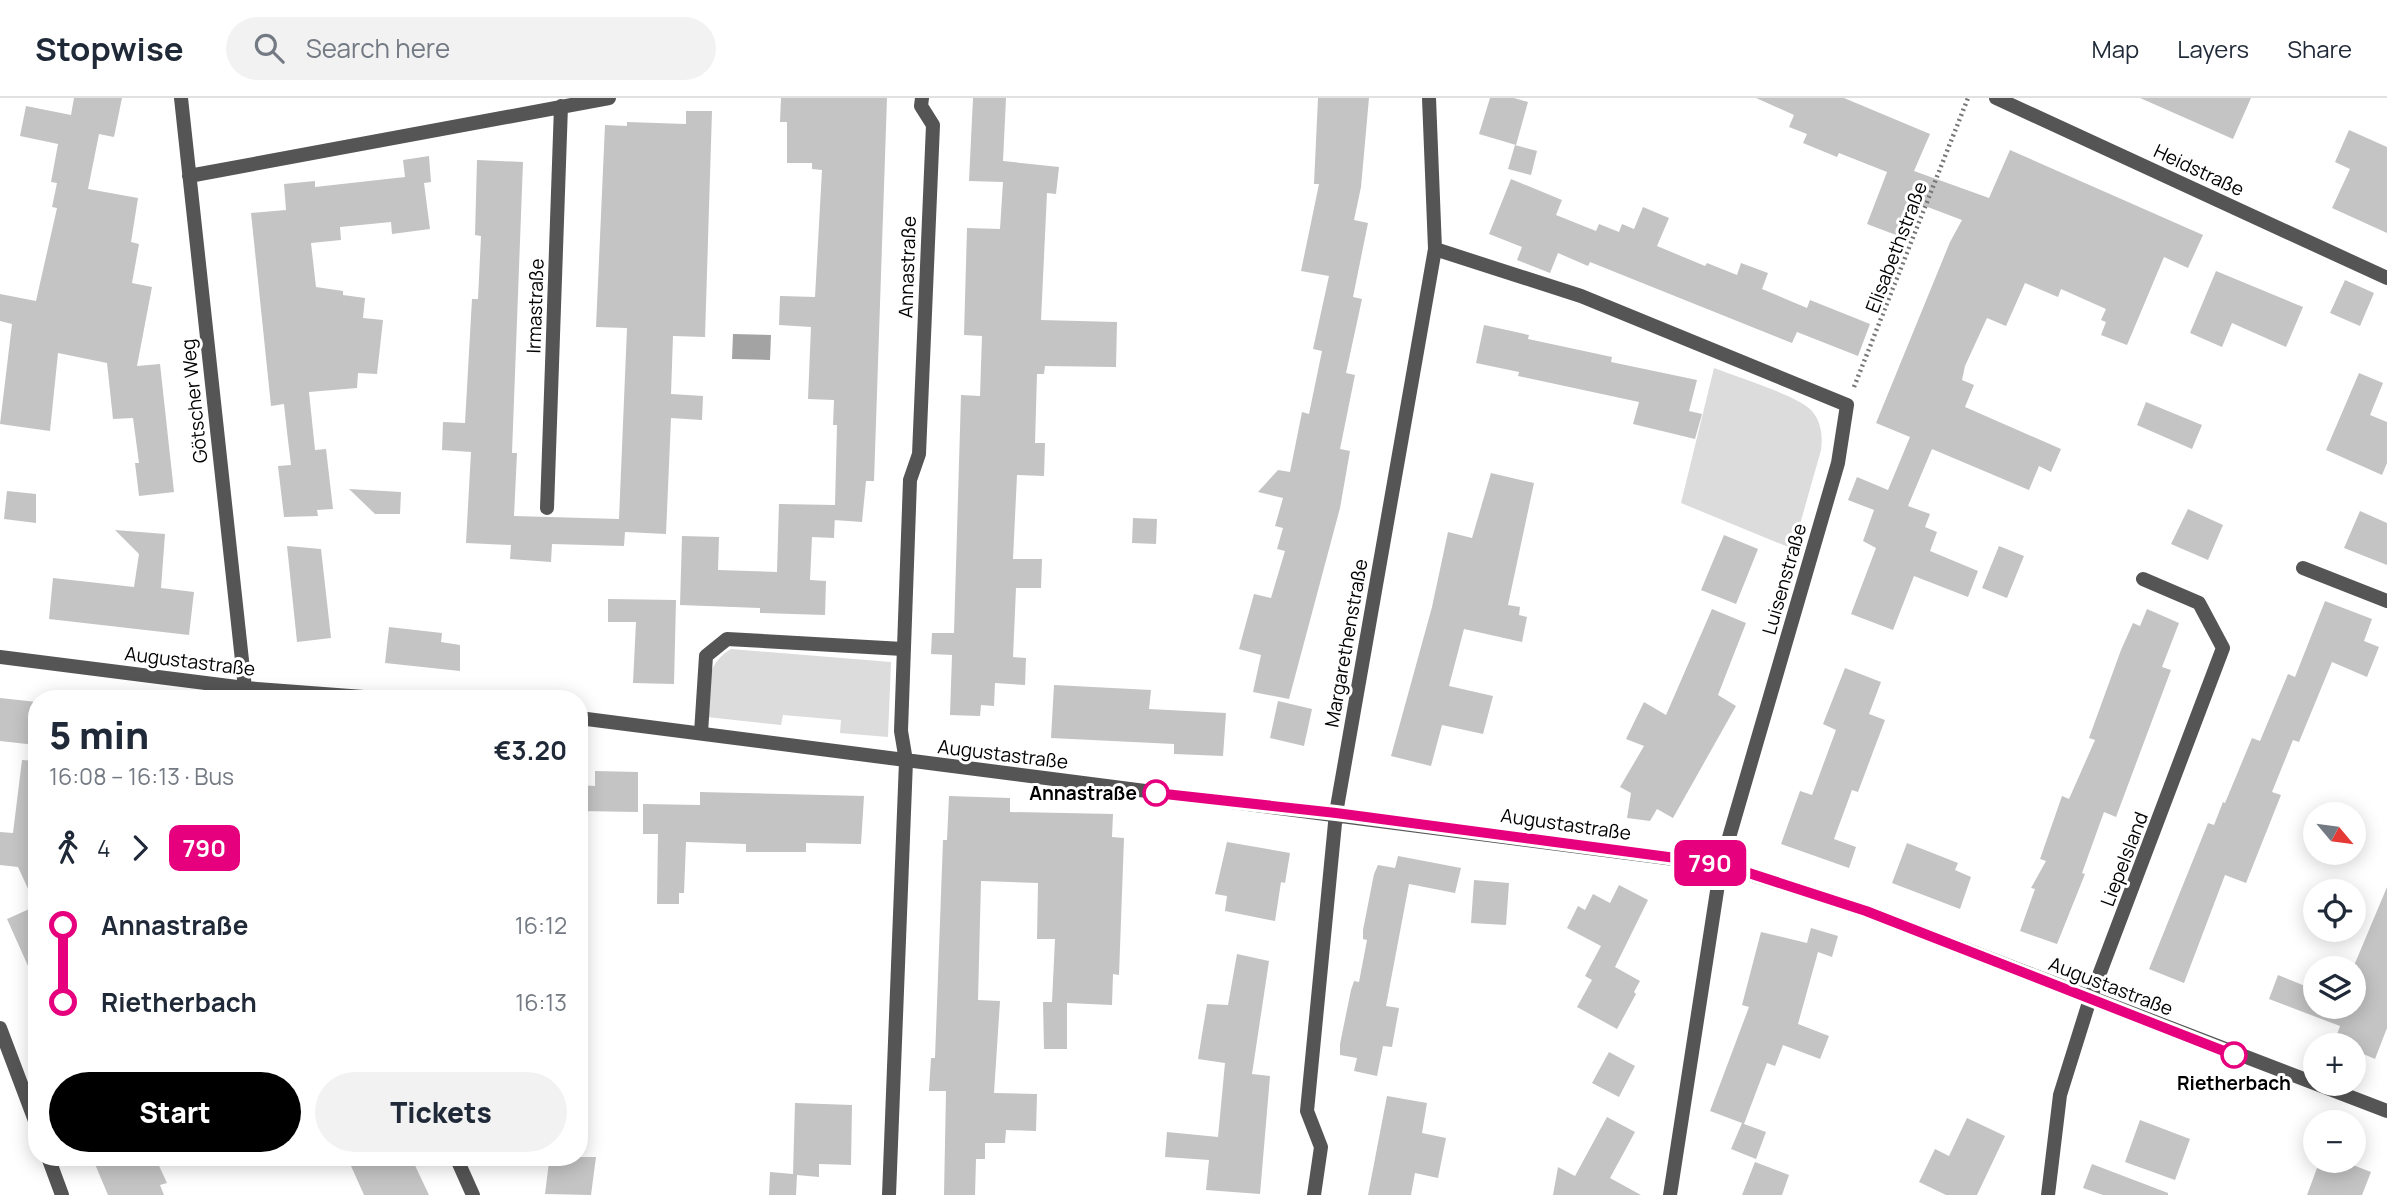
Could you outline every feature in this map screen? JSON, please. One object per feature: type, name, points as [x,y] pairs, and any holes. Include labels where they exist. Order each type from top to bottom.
[{"type":"street","name":"Götscher Weg","points":[[181,98],[248,690]]},
{"type":"street","points":[[189,176],[609,98]]},
{"type":"street","name":"Annastraße","points":[[890,1195],[906,761],[901,731],[903,649],[910,480],[919,454],[933,125],[921,106],[922,98]]},
{"type":"street","name":"Margarethenstraße","points":[[1314,1195],[1321,1147],[1307,1111],[1336,813],[1434,249],[1429,98]]},
{"type":"street","name":"Heidstraße","points":[[1996,98],[2387,278]]},
{"type":"street","name":"Irmastraße","points":[[547,508],[561,106]]},
{"type":"street","points":[[1434,249],[1581,296],[1847,405]]},
{"type":"street","name":"Luisenstraße","points":[[1670,1195],[1721,864],[1838,463],[1847,405]]},
{"type":"street","points":[[2303,568],[2387,601]]},
{"type":"street","name":"Liepelsland","points":[[2048,1195],[2060,1095],[2090,999],[2223,648],[2199,603],[2143,579]]},
{"type":"street","points":[[701,733],[706,656],[727,639],[903,649]]},
{"type":"street","name":"Augustastraße","points":[[0,657],[227,690]]},
{"type":"street","name":"Augustastraße","points":[[588,719],[1721,864],[1866,911],[2387,1111]]},
{"type":"street","points":[[0,1028],[28,1102]]},
{"type":"street","points":[[51,1166],[62,1195]]},
{"type":"street","points":[[460,1166],[473,1195]]},
{"type":"path","name":"Elisabethstraße","points":[[1847,405],[1968,98]]},
{"type":"shaded area","points":[[733,334],[771,335],[770,360],[732,359]]},
{"type":"shaded area","points":[[1714,368],[1802,403],[1814,413],[1819,423],[1821,450],[1793,549],[1681,503]]},
{"type":"shaded area","points":[[731,649],[891,662],[888,737],[840,733],[841,720],[783,715],[781,725],[707,717],[708,687],[712,670],[722,655]]},
{"type":"building","points":[[74,98],[122,98],[114,137],[99,134],[88,189],[138,198],[131,242],[139,244],[132,283],[152,287],[137,366],[160,364],[174,492],[139,496],[135,463],[139,463],[133,418],[113,419],[107,363],[58,353],[50,431],[0,424],[12,324],[0,321],[0,294],[36,301],[57,208],[52,207],[57,183],[51,182],[58,144],[20,136],[26,106],[71,115]]},
{"type":"building","points":[[781,98],[887,98],[874,481],[866,481],[862,522],[835,520],[834,538],[812,537],[810,580],[826,581],[825,615],[760,613],[760,608],[680,605],[682,536],[719,537],[718,570],[777,572],[779,504],[835,505],[837,425],[833,425],[834,400],[808,399],[811,327],[779,325],[780,296],[815,297],[822,170],[812,169],[812,163],[787,163],[787,122],[780,122]]},
{"type":"building","points":[[973,98],[1006,98],[1003,161],[1059,167],[1056,194],[1047,193],[1041,320],[1117,322],[1116,367],[1045,366],[1044,374],[1037,374],[1035,443],[1045,443],[1044,476],[1017,475],[1013,559],[1042,559],[1041,588],[1016,588],[1013,657],[1026,658],[1025,685],[995,683],[994,706],[981,705],[980,716],[950,715],[952,655],[931,654],[932,633],[954,633],[961,395],[980,396],[982,336],[964,335],[967,228],[1000,229],[1003,182],[969,181]]},
{"type":"building","points":[[1318,98],[1369,98],[1361,187],[1354,220],[1368,223],[1353,297],[1362,299],[1346,373],[1355,375],[1340,449],[1350,451],[1340,508],[1289,699],[1253,692],[1261,655],[1239,649],[1254,594],[1271,598],[1285,551],[1277,549],[1283,528],[1275,526],[1283,498],[1258,492],[1278,470],[1290,472],[1302,412],[1309,414],[1322,351],[1313,349],[1329,276],[1301,271],[1319,184],[1314,184]]},
{"type":"building","points":[[1490,98],[1514,98],[1528,102],[1516,145],[1479,134]]},
{"type":"building","points":[[1756,98],[1844,98],[1930,134],[1914,171],[1989,198],[2010,150],[2203,235],[2188,268],[2164,257],[2127,345],[2101,335],[2106,322],[2101,320],[2106,309],[2061,289],[2058,297],[2025,283],[2006,326],[1987,318],[1965,366],[1962,380],[1974,385],[1965,407],[2061,449],[2051,472],[2039,466],[2029,490],[1932,449],[1908,506],[1930,514],[1925,527],[1937,532],[1930,551],[1978,571],[1968,597],[1914,576],[1893,630],[1851,614],[1876,548],[1863,541],[1874,510],[1848,500],[1857,477],[1888,490],[1910,437],[1876,423],[1950,242],[1962,220],[1917,203],[1905,235],[1896,235],[1867,224],[1887,172],[1839,153],[1837,157],[1803,143],[1807,134],[1789,127],[1794,115]]},
{"type":"building","points":[[2140,98],[2251,98],[2233,139]]},
{"type":"building","points":[[686,111],[712,111],[705,337],[673,336],[671,394],[703,396],[702,420],[671,418],[666,534],[625,532],[624,546],[552,544],[551,562],[510,559],[511,545],[466,543],[471,452],[442,450],[443,422],[465,423],[472,299],[478,299],[481,236],[475,235],[477,160],[523,162],[512,453],[517,453],[514,516],[619,519],[627,328],[596,327],[605,125],[627,126],[627,122],[686,124]]},
{"type":"building","points":[[2349,130],[2387,147],[2387,233],[2332,208],[2350,169],[2335,162]]},
{"type":"building","points":[[1515,145],[1537,151],[1531,175],[1508,169]]},
{"type":"building","points":[[429,156],[431,182],[424,183],[430,229],[392,234],[391,222],[340,227],[341,240],[311,243],[316,287],[365,298],[363,318],[383,320],[377,374],[358,373],[357,388],[309,392],[315,450],[326,449],[333,509],[317,510],[318,516],[284,517],[278,466],[291,465],[284,404],[271,406],[251,213],[286,210],[284,184],[315,181],[315,187],[405,177],[403,160]]},
{"type":"building","points":[[1511,179],[1562,200],[1556,215],[1596,231],[1599,224],[1619,232],[1622,224],[1634,229],[1643,207],[1669,218],[1657,246],[1705,266],[1707,263],[1737,275],[1741,263],[1768,273],[1762,289],[1807,308],[1810,300],[1870,324],[1858,356],[1797,332],[1792,343],[1590,262],[1588,266],[1558,253],[1550,273],[1517,260],[1522,247],[1489,234]]},
{"type":"building","points":[[2216,271],[2303,307],[2286,347],[2232,323],[2222,347],[2190,333]]},
{"type":"building","points":[[2345,280],[2374,293],[2360,326],[2330,313]]},
{"type":"building","points":[[1484,325],[1529,335],[1528,339],[1612,357],[1611,362],[1697,380],[1689,411],[1702,414],[1695,439],[1633,424],[1639,402],[1518,376],[1519,372],[1476,363]]},
{"type":"building","points":[[2359,373],[2383,383],[2370,415],[2387,422],[2387,463],[2382,475],[2326,450]]},
{"type":"building","points":[[2146,402],[2202,425],[2192,449],[2137,425]]},
{"type":"building","points":[[1491,473],[1534,483],[1508,605],[1520,607],[1519,615],[1527,617],[1522,642],[1464,629],[1449,686],[1493,696],[1483,734],[1442,725],[1431,766],[1391,756],[1432,607],[1448,532],[1472,538]]},
{"type":"building","points":[[349,489],[401,492],[400,514],[375,514]]},
{"type":"building","points":[[7,491],[36,494],[36,523],[4,519]]},
{"type":"building","points":[[2188,509],[2223,525],[2208,560],[2171,544]]},
{"type":"building","points":[[2360,511],[2387,523],[2387,565],[2344,548]]},
{"type":"building","points":[[1133,518],[1157,519],[1156,544],[1132,543]]},
{"type":"building","points":[[115,530],[165,534],[161,588],[194,592],[189,635],[49,619],[53,578],[134,587],[139,554]]},
{"type":"building","points":[[1724,535],[1758,549],[1736,604],[1701,590]]},
{"type":"building","points":[[287,546],[321,549],[331,638],[297,642]]},
{"type":"building","points":[[1999,546],[2024,556],[2007,598],[1982,588]]},
{"type":"building","points":[[608,599],[676,600],[674,684],[633,683],[636,622],[608,622]]},
{"type":"building","points":[[2325,601],[2372,619],[2364,641],[2379,647],[2367,677],[2332,662],[2299,742],[2293,740],[2272,792],[2281,795],[2246,883],[2225,875],[2184,983],[2149,969],[2208,823],[2214,825],[2252,738],[2260,741],[2288,674],[2295,677]]},
{"type":"building","points":[[1712,609],[1746,623],[1718,695],[1736,706],[1673,818],[1657,809],[1650,821],[1627,818],[1631,793],[1620,787],[1644,746],[1626,739],[1644,702],[1666,715]]},
{"type":"building","points":[[2147,609],[2179,623],[2162,667],[2171,670],[2116,817],[2104,812],[2082,873],[2085,874],[2057,944],[2020,931],[2035,889],[2031,888],[2046,861],[2040,859],[2062,796],[2069,799],[2095,740],[2089,738],[2121,650],[2133,623],[2140,626]]},
{"type":"building","points":[[389,627],[442,633],[441,642],[460,645],[460,671],[385,663]]},
{"type":"building","points":[[1845,668],[1881,682],[1869,714],[1885,720],[1858,792],[1852,790],[1834,839],[1856,847],[1849,868],[1781,844],[1800,791],[1812,795],[1836,730],[1823,724]]},
{"type":"building","points":[[1054,685],[1151,690],[1149,709],[1226,713],[1223,756],[1174,754],[1174,744],[1051,738]]},
{"type":"building","points":[[0,698],[28,701],[28,744],[0,741]]},
{"type":"building","points":[[1278,701],[1312,709],[1304,746],[1270,738]]},
{"type":"building","points":[[22,760],[28,760],[28,889],[18,867],[0,865],[0,832],[13,833]]},
{"type":"building","points":[[595,771],[638,772],[638,812],[588,811],[588,786],[595,786]]},
{"type":"building","points":[[700,792],[864,796],[861,844],[806,843],[806,852],[746,852],[746,844],[686,842],[684,893],[679,893],[679,904],[657,904],[658,834],[643,834],[643,804],[700,805]]},
{"type":"building","points":[[949,796],[1010,798],[1010,812],[1113,814],[1112,837],[1124,838],[1119,975],[1113,974],[1112,1005],[1067,1003],[1067,1049],[1044,1049],[1043,1002],[1052,1002],[1055,939],[1037,939],[1038,883],[981,881],[978,1000],[1000,1001],[994,1093],[1037,1094],[1036,1131],[1006,1130],[1005,1143],[985,1143],[985,1159],[976,1159],[975,1195],[944,1195],[946,1091],[929,1091],[931,1058],[935,1058],[943,840],[947,840]]},
{"type":"building","points":[[1227,842],[1290,853],[1285,883],[1281,882],[1275,921],[1225,911],[1227,896],[1215,894]]},
{"type":"building","points":[[1907,843],[1958,863],[1955,870],[1971,877],[1960,909],[1892,883]]},
{"type":"building","points":[[1398,856],[1461,868],[1455,893],[1409,884],[1386,1006],[1399,1008],[1392,1047],[1383,1046],[1377,1076],[1354,1071],[1357,1058],[1340,1055],[1340,1044],[1351,990],[1354,981],[1359,982],[1367,940],[1363,939],[1363,930],[1374,874],[1378,865],[1395,868]]},
{"type":"building","points":[[1474,880],[1509,883],[1506,925],[1471,923]]},
{"type":"building","points":[[1619,885],[1648,900],[1615,967],[1640,981],[1617,1029],[1577,1007],[1592,980],[1585,976],[1601,946],[1567,928],[1578,906],[1585,910],[1593,894],[1610,903]]},
{"type":"building","points":[[2387,887],[2387,1028],[2375,1059],[2366,1055],[2366,1033],[2338,1033],[2340,1026],[2322,1019],[2366,1019],[2366,956],[2358,956]]},
{"type":"building","points":[[28,910],[28,966],[7,919]]},
{"type":"building","points":[[1811,928],[1838,936],[1832,957],[1818,952],[1798,1024],[1829,1036],[1820,1059],[1783,1045],[1775,1066],[1767,1063],[1744,1124],[1766,1132],[1756,1159],[1731,1149],[1742,1123],[1710,1111],[1749,1007],[1742,1005],[1761,932],[1807,943]]},
{"type":"building","points":[[1237,954],[1269,961],[1252,1074],[1270,1076],[1260,1194],[1206,1190],[1209,1160],[1165,1157],[1167,1132],[1218,1137],[1225,1063],[1198,1059],[1207,1004],[1228,1005]]},
{"type":"building","points":[[2278,975],[2303,985],[2303,1012],[2269,999]]},
{"type":"building","points":[[1609,1052],[1635,1066],[1619,1097],[1592,1083]]},
{"type":"building","points":[[1387,1096],[1427,1103],[1422,1133],[1446,1138],[1438,1178],[1415,1173],[1411,1195],[1368,1195]]},
{"type":"building","points":[[795,1103],[852,1105],[851,1165],[819,1164],[819,1177],[797,1175],[796,1195],[769,1195],[770,1172],[793,1174]]},
{"type":"building","points":[[1607,1117],[1635,1132],[1610,1178],[1641,1195],[1553,1195],[1558,1167],[1575,1176]]},
{"type":"building","points":[[1967,1118],[2005,1136],[1977,1195],[1946,1195],[1919,1182],[1935,1149],[1949,1156]]},
{"type":"building","points":[[2140,1120],[2190,1139],[2175,1180],[2125,1162]]},
{"type":"building","points":[[588,1157],[596,1157],[591,1195],[545,1194],[548,1166],[588,1166]]},
{"type":"building","points":[[1755,1162],[1789,1175],[1782,1195],[1742,1195]]},
{"type":"building","points":[[2092,1164],[2168,1195],[2103,1195],[2083,1188]]},
{"type":"building","points":[[96,1166],[159,1166],[167,1183],[160,1185],[164,1195],[108,1195]]},
{"type":"building","points":[[351,1166],[415,1166],[429,1195],[364,1195]]},
{"type":"building","points":[[2371,1172],[2362,1195],[2307,1195],[2315,1173]]},
{"type":"bus line","name":"790","points":[[1156,793],[1336,813],[1721,864],[1866,911],[2234,1055]]},
{"type":"place","name":"Annastraße","points":[[1156,793]]},
{"type":"place","name":"Rietherbach","points":[[2234,1055]]}]
